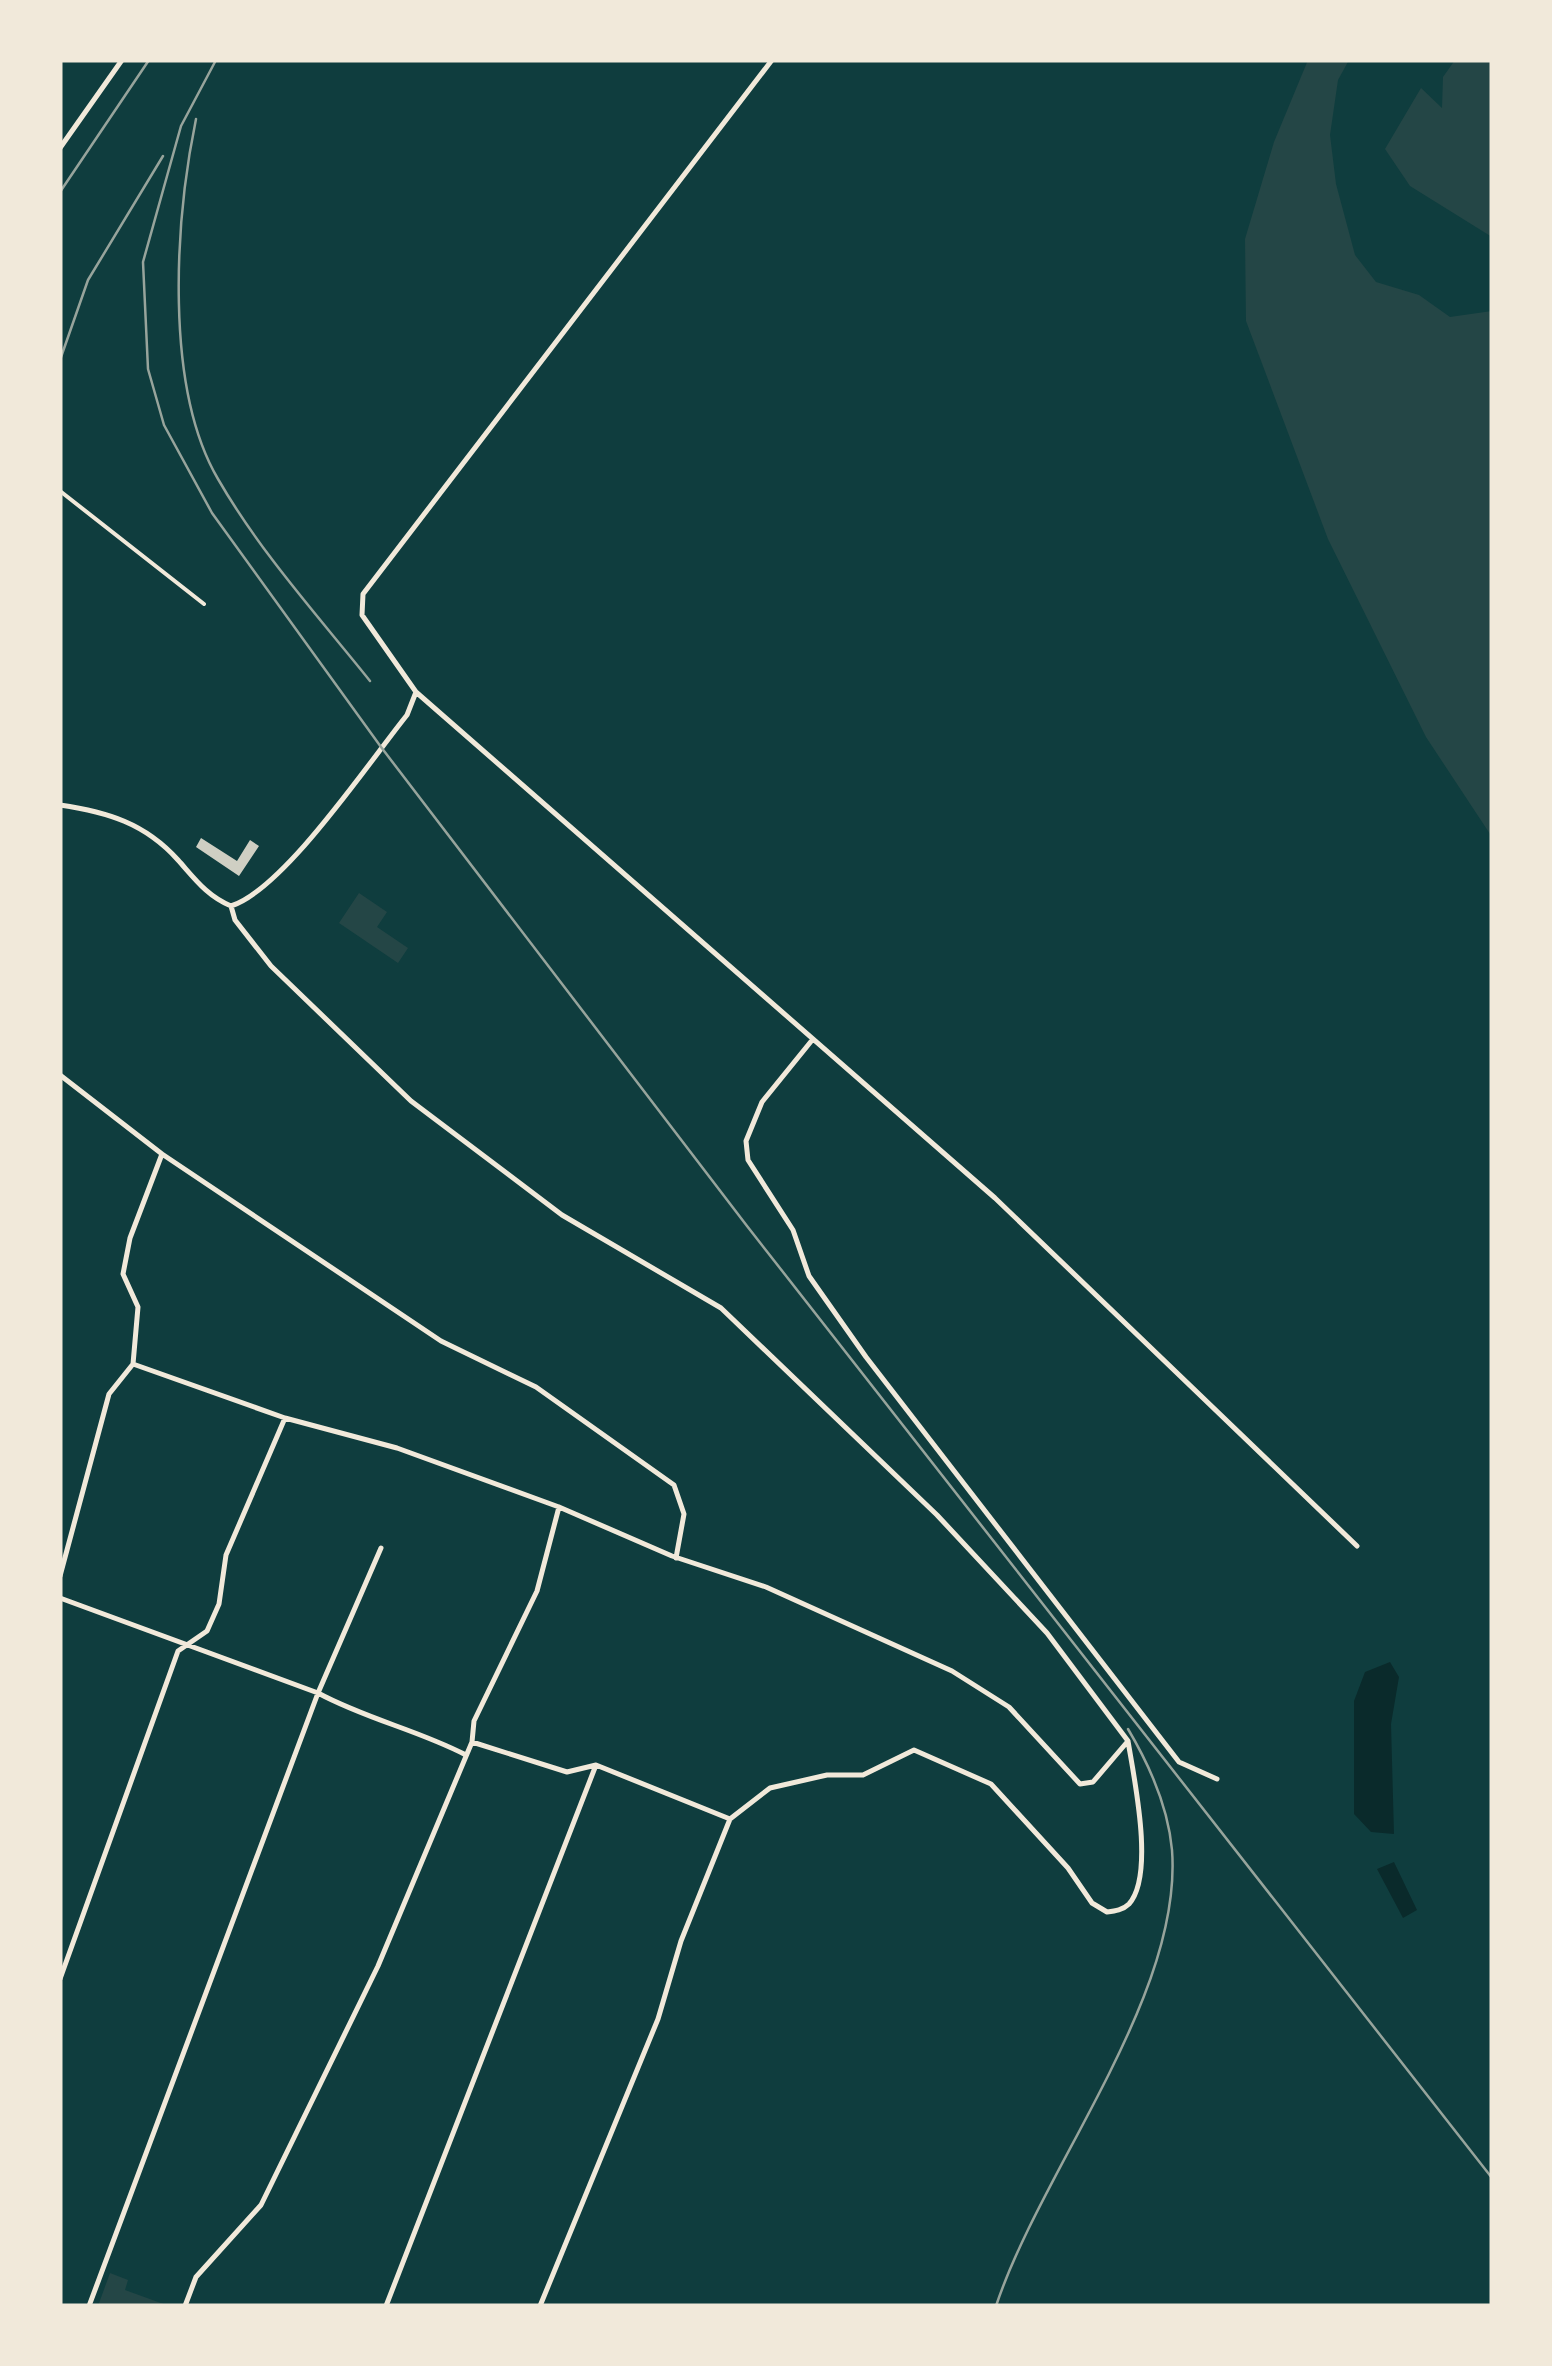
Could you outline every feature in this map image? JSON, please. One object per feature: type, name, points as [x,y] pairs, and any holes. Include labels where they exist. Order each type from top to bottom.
[{"type":"street","points":[[62,145],[122,60]]},
{"type":"street","points":[[772,60],[363,594],[362,615],[416,692],[995,1198],[1356,1546]]},
{"type":"street","points":[[60,129],[62,145]]},
{"type":"street","points":[[60,491],[204,604]]},
{"type":"street","points":[[60,805],[125,819],[160,841],[213,898],[231,906],[246,901],[275,875],[330,813],[407,716],[416,692]]},
{"type":"street","points":[[231,906],[235,920],[270,966],[411,1101],[562,1215],[721,1308],[937,1515],[1047,1633],[1128,1741],[1144,1843],[1132,1901],[1124,1908],[1107,1912],[1092,1903],[1068,1868],[990,1784],[914,1750],[862,1775],[827,1775],[770,1788],[730,1819],[681,1941],[658,2018],[540,2306]]},
{"type":"street","points":[[813,1039],[762,1102],[746,1141],[748,1160],[793,1230],[810,1276],[866,1357],[1178,1762],[1217,1779]]},
{"type":"street","points":[[60,1075],[162,1154],[441,1341],[536,1387],[674,1485],[684,1514],[676,1558]]},
{"type":"street","points":[[60,1576],[63,1551],[109,1394],[134,1364],[138,1308],[123,1274],[130,1238],[162,1154]]},
{"type":"street","points":[[134,1364],[285,1418],[397,1448],[559,1508],[676,1558],[766,1587],[952,1670],[1009,1707],[1080,1784],[1092,1782],[1128,1741]]},
{"type":"street","points":[[60,1979],[178,1651],[207,1631],[218,1604],[226,1555],[285,1418]]},
{"type":"street","points":[[185,2306],[196,2277],[261,2205],[378,1966],[472,1742],[474,1721],[537,1591],[559,1508]]},
{"type":"street","points":[[89,2306],[318,1694],[381,1548]]},
{"type":"street","points":[[60,1598],[318,1694],[354,1712],[424,1733],[466,1755]]},
{"type":"street","points":[[472,1742],[567,1772],[596,1765],[730,1819]]},
{"type":"street","points":[[386,2306],[596,1765]]},
{"type":"shaded area","points":[[1308,60],[1349,60],[1338,80],[1330,135],[1336,184],[1355,255],[1376,282],[1419,295],[1450,317],[1492,311],[1492,837],[1426,737],[1328,539],[1246,321],[1245,239],[1274,142]]},
{"type":"shaded area","points":[[1455,60],[1492,60],[1492,237],[1410,186],[1385,149],[1421,88],[1442,108],[1443,77]]},
{"type":"shaded area","points":[[359,893],[387,912],[377,927],[408,948],[398,963],[339,923]]},
{"type":"shaded area","points":[[1390,1662],[1399,1677],[1391,1724],[1394,1834],[1371,1832],[1354,1814],[1354,1701],[1365,1672]]},
{"type":"shaded area","points":[[1394,1862],[1417,1910],[1403,1918],[1377,1869]]},
{"type":"shaded area","points":[[110,2273],[128,2280],[125,2290],[169,2306],[98,2306]]},
{"type":"building","points":[[201,838],[237,861],[250,840],[259,846],[239,876],[196,847]]},
{"type":"railway","points":[[60,192],[149,60]]},
{"type":"railway","points":[[216,60],[181,126],[143,262],[148,369],[164,425],[212,513],[381,747],[747,1226],[1492,2178]]},
{"type":"railway","points":[[196,119],[183,205],[179,303],[189,398],[201,441],[218,479],[252,532],[370,681]]},
{"type":"railway","points":[[60,360],[88,280],[163,156]]},
{"type":"railway","points":[[996,2306],[1044,2197],[1133,2022],[1156,1963],[1169,1906],[1172,1850],[1162,1802],[1128,1729]]}]
